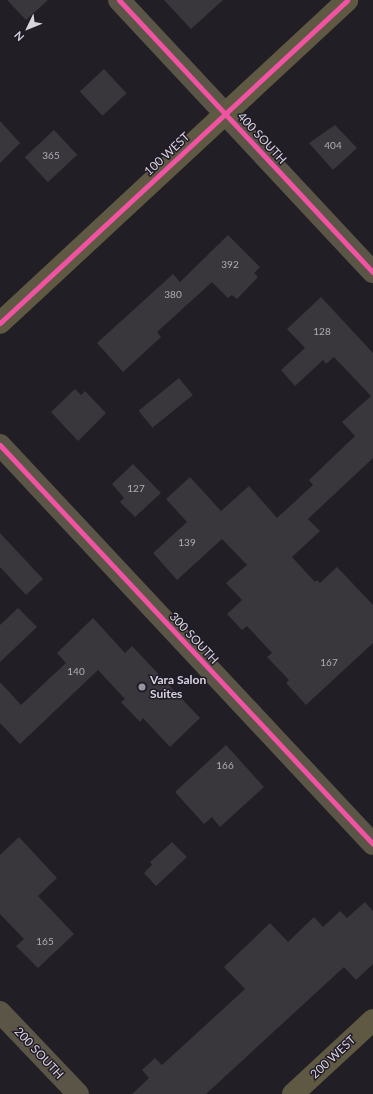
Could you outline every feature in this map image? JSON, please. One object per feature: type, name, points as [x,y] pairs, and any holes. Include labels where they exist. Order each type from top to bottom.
[{"type":"street","name":"400 SOUTH","points":[[119,0],[373,272]]},
{"type":"street","name":"100 WEST","points":[[0,323],[347,0]]},
{"type":"street","name":"300 SOUTH","points":[[0,445],[373,844]]},
{"type":"street","name":"200 SOUTH","points":[[0,1012],[78,1094]]},
{"type":"street","name":"200 WEST","points":[[293,1094],[373,1020]]},
{"type":"building","points":[[7,0],[48,0],[26,20]]},
{"type":"building","points":[[164,0],[223,0],[191,29]]},
{"type":"building","points":[[104,69],[127,93],[102,116],[80,92]]},
{"type":"building","points":[[0,121],[20,143],[0,163]]},
{"type":"building","points":[[335,125],[357,148],[333,170],[309,143]]},
{"type":"building","points":[[54,130],[77,155],[48,182],[25,157]]},
{"type":"building","points":[[228,235],[260,267],[254,273],[258,277],[237,299],[232,295],[228,298],[212,282],[157,332],[161,337],[123,372],[97,343],[173,274],[180,282]]},
{"type":"building","points":[[321,297],[373,353],[373,458],[308,519],[320,531],[292,557],[315,582],[317,580],[320,583],[337,567],[373,605],[373,643],[306,705],[286,683],[289,680],[267,657],[272,653],[247,626],[242,630],[227,614],[242,600],[226,583],[247,565],[222,539],[177,580],[153,553],[187,522],[166,499],[190,477],[221,511],[249,486],[277,518],[313,485],[309,480],[355,436],[342,422],[371,396],[334,357],[326,364],[323,360],[295,386],[281,370],[305,348],[287,329]]},
{"type":"building","points":[[179,378],[193,395],[152,428],[139,411]]},
{"type":"building","points":[[75,389],[81,395],[85,391],[106,413],[78,441],[51,412]]},
{"type":"building","points":[[133,464],[161,493],[135,517],[120,502],[124,498],[112,484]]},
{"type":"building","points":[[0,533],[43,579],[26,595],[0,567]]},
{"type":"building","points":[[18,608],[37,627],[0,662],[0,625]]},
{"type":"building","points":[[93,618],[125,653],[132,646],[200,718],[170,747],[143,718],[140,722],[121,702],[125,699],[98,670],[20,744],[0,723],[0,682],[21,705],[66,663],[57,653]]},
{"type":"building","points":[[226,745],[264,787],[220,827],[212,817],[204,824],[175,792]]},
{"type":"building","points":[[19,837],[57,878],[38,896],[74,934],[38,968],[16,946],[24,939],[0,914],[0,855]]},
{"type":"building","points":[[172,842],[187,857],[156,886],[144,873],[152,865],[150,862]]},
{"type":"building","points":[[365,902],[373,911],[373,964],[356,980],[344,967],[206,1094],[132,1094],[149,1078],[142,1070],[155,1058],[162,1065],[245,989],[224,967],[270,923],[288,942],[314,917],[323,927],[340,911],[347,918]]},
{"type":"cycle path","points":[[119,0],[373,272]]},
{"type":"cycle path","points":[[0,323],[347,0]]},
{"type":"cycle path","points":[[0,445],[373,844]]},
{"type":"place","name":"Vara Salon Suites","points":[[142,687]]}]
